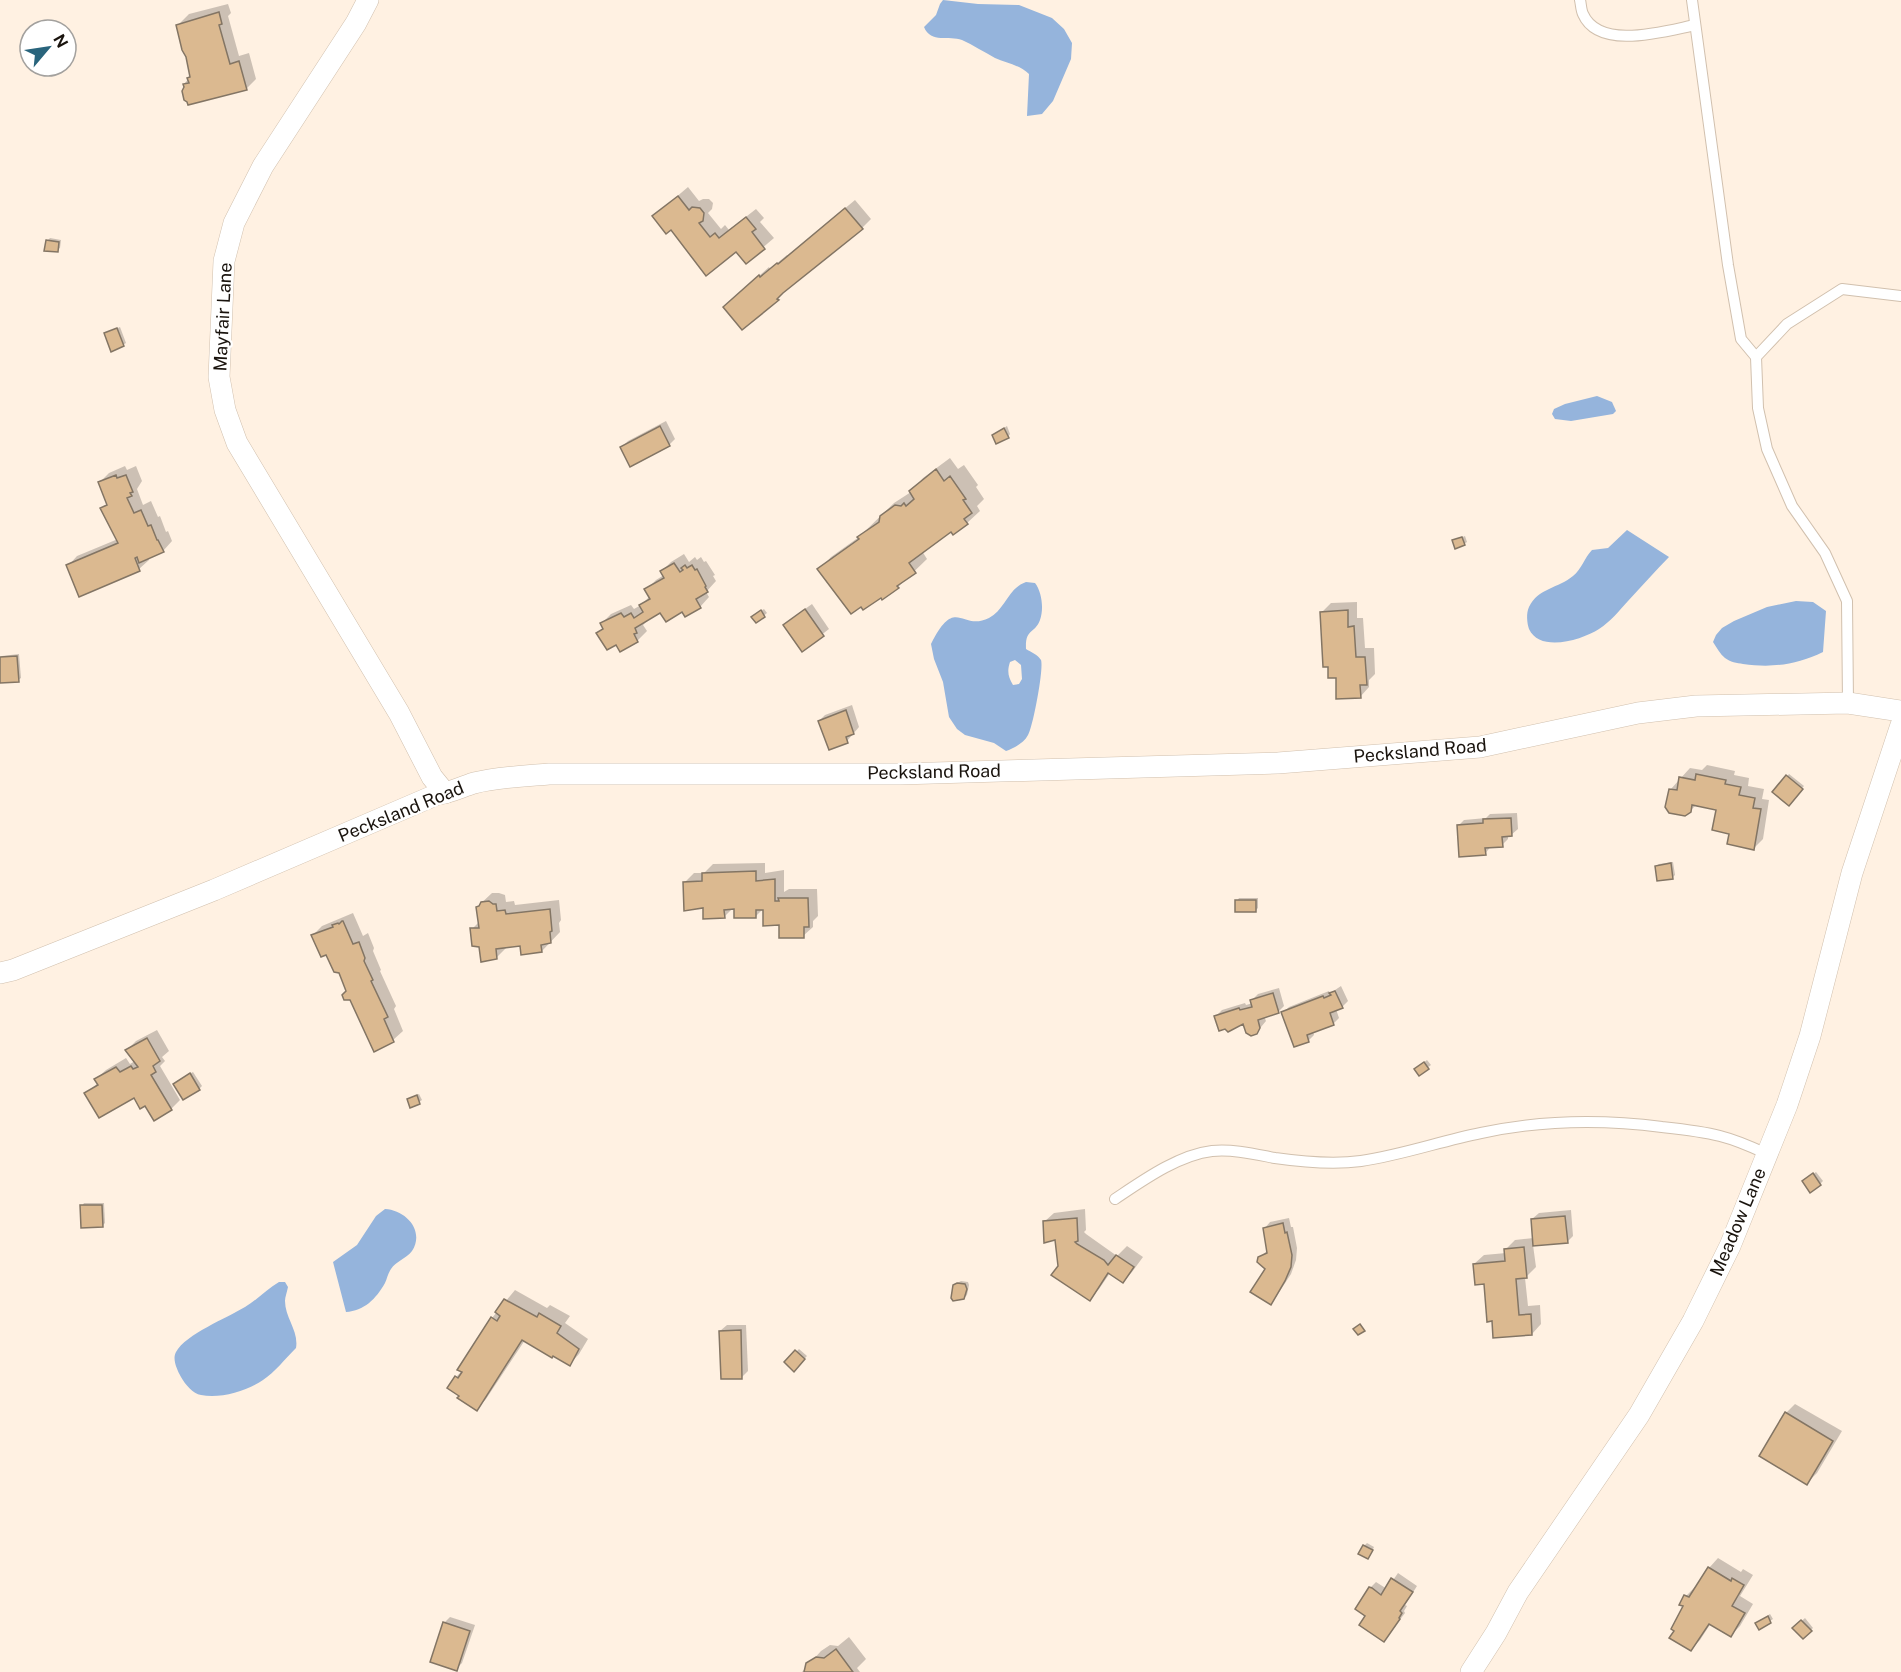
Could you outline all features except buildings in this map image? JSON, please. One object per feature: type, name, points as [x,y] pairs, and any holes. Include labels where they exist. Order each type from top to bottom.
[{"type":"street","name":"Mayfair Lane","points":[[368,0],[356,23],[263,166],[234,223],[224,261],[219,377],[225,410],[237,443],[399,712],[432,777],[445,793]]},
{"type":"street","name":"Pecksland Road","points":[[0,974],[214,890],[438,794],[474,783],[505,778],[549,774],[900,774],[1278,763],[1480,747],[1638,713],[1696,706],[1848,703],[1901,711]]},
{"type":"street","name":"Meadow Lane","points":[[1471,1672],[1518,1592],[1650,1397],[1693,1321],[1730,1246],[1787,1105],[1810,1036],[1852,873],[1901,724]]},
{"type":"lane","points":[[1580,0],[1583,15],[1594,27],[1611,35],[1638,36],[1695,25]]},
{"type":"lane","points":[[1692,0],[1728,265],[1741,339],[1756,357],[1758,408],[1767,449],[1792,506],[1825,553],[1847,601],[1848,703]]},
{"type":"lane","points":[[1756,357],[1787,324],[1842,290],[1901,296]]},
{"type":"lane","points":[[1114,1199],[1149,1177],[1185,1159],[1211,1151],[1234,1151],[1311,1162],[1359,1161],[1502,1129],[1578,1121],[1613,1121],[1700,1131],[1767,1154]]},
{"type":"water","points":[[943,0],[1019,5],[1052,18],[1064,29],[1072,43],[1071,59],[1053,101],[1042,114],[1027,116],[1029,74],[1025,71],[962,40],[931,36],[927,32],[924,27],[936,15]]},
{"type":"water","points":[[1597,396],[1612,402],[1616,411],[1613,414],[1571,421],[1555,419],[1552,414],[1554,409],[1565,404]]},
{"type":"water","points":[[1627,530],[1669,557],[1599,629],[1582,637],[1562,642],[1542,641],[1534,636],[1529,629],[1527,618],[1528,609],[1533,601],[1543,592],[1573,576],[1592,550],[1608,548]]},
{"type":"water","points":[[1026,582],[1035,583],[1041,596],[1041,616],[1027,638],[1026,649],[1041,660],[1042,665],[1035,710],[1028,735],[1021,743],[1006,751],[994,743],[965,735],[957,729],[949,717],[943,682],[931,644],[940,629],[953,617],[972,621],[989,618],[999,610],[1020,585]],"holes":[[[1015,660],[1021,665],[1022,679],[1019,684],[1013,685],[1008,674],[1010,662]]]},
{"type":"water","points":[[1796,601],[1813,602],[1826,611],[1823,652],[1793,663],[1754,665],[1736,663],[1727,659],[1713,642],[1722,628],[1734,621],[1767,607]]},
{"type":"water","points":[[385,1209],[393,1210],[406,1217],[415,1229],[416,1236],[412,1251],[391,1269],[385,1283],[373,1299],[364,1307],[346,1312],[333,1262],[357,1245],[376,1216]]},
{"type":"water","points":[[279,1282],[285,1282],[288,1287],[286,1307],[296,1336],[296,1348],[267,1377],[249,1388],[216,1396],[201,1395],[192,1391],[183,1380],[176,1364],[175,1355],[181,1345],[197,1333],[249,1304]]}]
